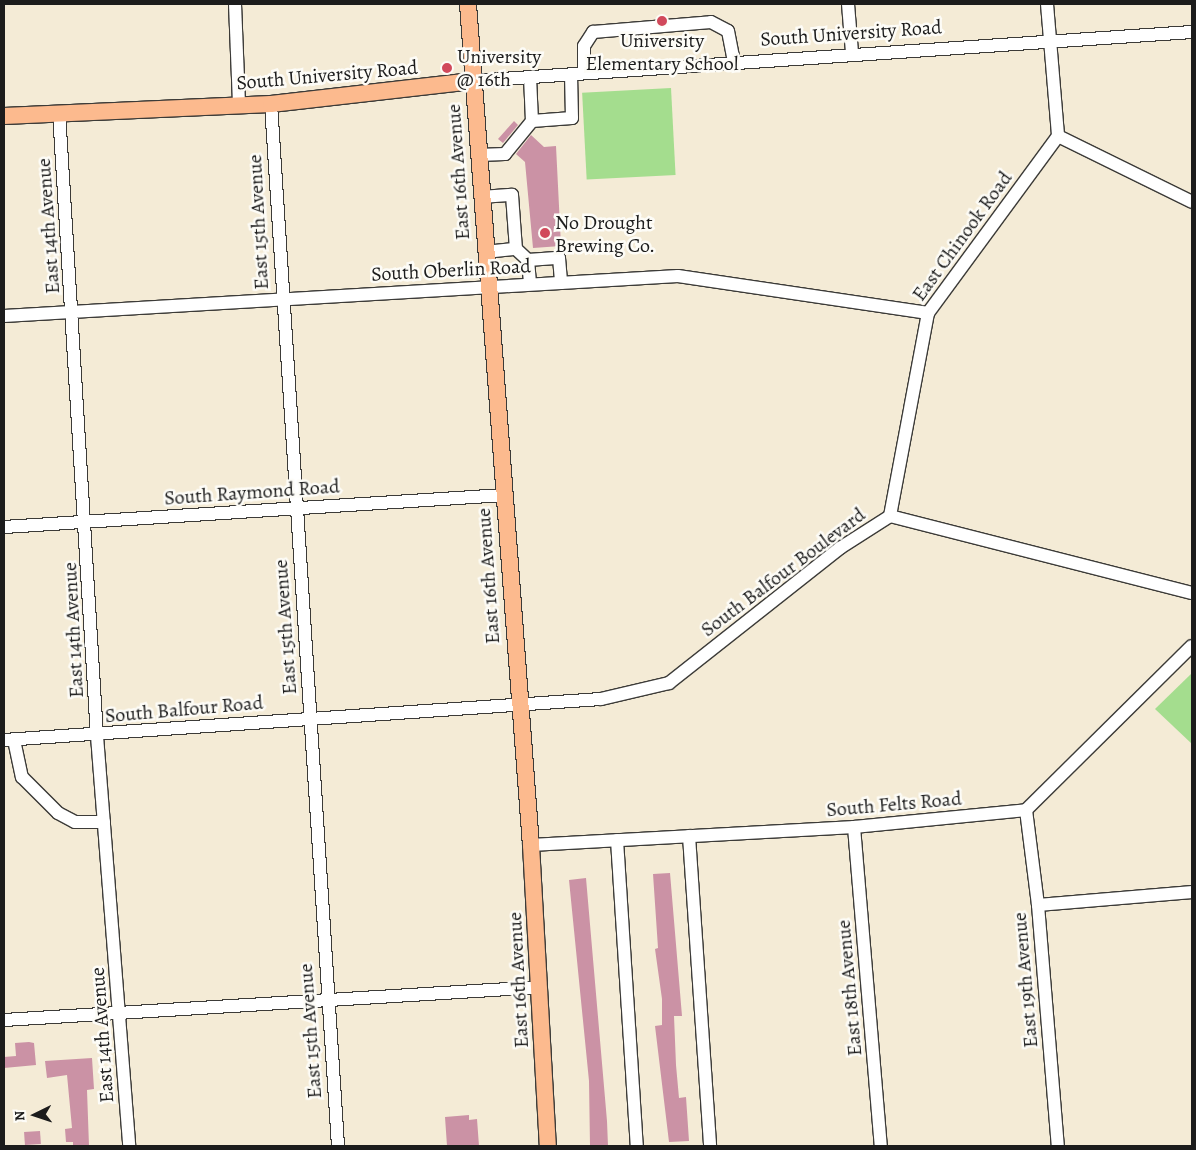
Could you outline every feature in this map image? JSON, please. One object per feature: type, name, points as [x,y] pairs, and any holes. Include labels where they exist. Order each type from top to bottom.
[{"type":"main road","name":"East 16th Avenue","points":[[468,4],[518,702],[531,845],[548,1146]]},
{"type":"main road","name":"South University Road","points":[[4,116],[58,112],[271,104],[473,82]]},
{"type":"street","points":[[235,4],[239,105]]},
{"type":"street","points":[[848,4],[852,53]]},
{"type":"street","points":[[1047,4],[1058,136],[1192,202]]},
{"type":"street","points":[[584,73],[584,46],[593,32],[711,22],[728,31],[734,62]]},
{"type":"street","name":"South University Road","points":[[473,82],[852,53],[1192,32]]},
{"type":"street","points":[[532,121],[572,118],[571,74]]},
{"type":"street","points":[[478,155],[505,154],[532,121],[530,77]]},
{"type":"street","name":"East 15th Avenue","points":[[271,104],[281,299],[310,717],[326,1000],[338,1146]]},
{"type":"street","name":"East 14th Avenue","points":[[58,112],[86,521],[97,736],[129,1146]]},
{"type":"street","name":"East Chinook Road","points":[[890,516],[928,314],[1058,136]]},
{"type":"street","points":[[481,197],[512,195],[516,249],[528,260],[530,284]]},
{"type":"street","points":[[485,252],[516,249]]},
{"type":"street","points":[[528,260],[559,258],[560,282]]},
{"type":"street","name":"South Oberlin Road","points":[[4,316],[678,276],[928,314]]},
{"type":"street","name":"South Raymond Road","points":[[4,527],[504,495]]},
{"type":"street","name":"South Balfour Boulevard","points":[[518,702],[601,699],[669,683],[840,548],[890,516],[1192,593]]},
{"type":"street","points":[[1026,810],[1192,646]]},
{"type":"street","name":"South Balfour Road","points":[[9,740],[97,736],[310,717],[518,702]]},
{"type":"street","points":[[9,740],[22,777],[58,813],[75,822],[104,822]]},
{"type":"street","name":"South Felts Road","points":[[531,845],[854,827],[1026,810]]},
{"type":"street","name":"East 19th Avenue","points":[[1026,810],[1038,905],[1058,1146]]},
{"type":"street","name":"East 18th Avenue","points":[[854,827],[881,1146]]},
{"type":"street","points":[[689,836],[710,1146]]},
{"type":"street","points":[[617,840],[637,1146]]},
{"type":"street","points":[[1038,905],[1192,892]]},
{"type":"street","points":[[4,1020],[540,986]]},
{"type":"green space","points":[[671,88],[676,175],[587,180],[582,93]]},
{"type":"green space","points":[[1192,673],[1192,744],[1155,709]]},
{"type":"building","points":[[514,121],[518,125],[503,143],[498,139]]},
{"type":"building","points":[[531,135],[544,147],[556,146],[561,246],[533,248],[525,162],[516,154]]},
{"type":"building","points":[[670,873],[682,1016],[674,1016],[676,1065],[679,1098],[686,1097],[689,1141],[669,1142],[655,1026],[662,1025],[662,999],[655,949],[658,948],[653,874]]},
{"type":"building","points":[[586,878],[608,1146],[590,1146],[589,1081],[569,880]]},
{"type":"building","points":[[15,1043],[34,1043],[36,1065],[4,1068],[4,1057],[16,1056]]},
{"type":"building","points":[[92,1058],[94,1089],[87,1090],[89,1146],[73,1146],[73,1142],[66,1142],[65,1129],[72,1128],[67,1075],[47,1078],[45,1061]]},
{"type":"building","points":[[469,1115],[469,1120],[477,1119],[479,1146],[447,1146],[445,1117]]},
{"type":"building","points":[[40,1131],[41,1144],[25,1145],[24,1132]]},
{"type":"place","name":"University Elementary School","points":[[662,21]]},
{"type":"place","name":"University @ 16th","points":[[447,68]]},
{"type":"place","name":"No Drought Brewing Co.","points":[[545,233]]}]
